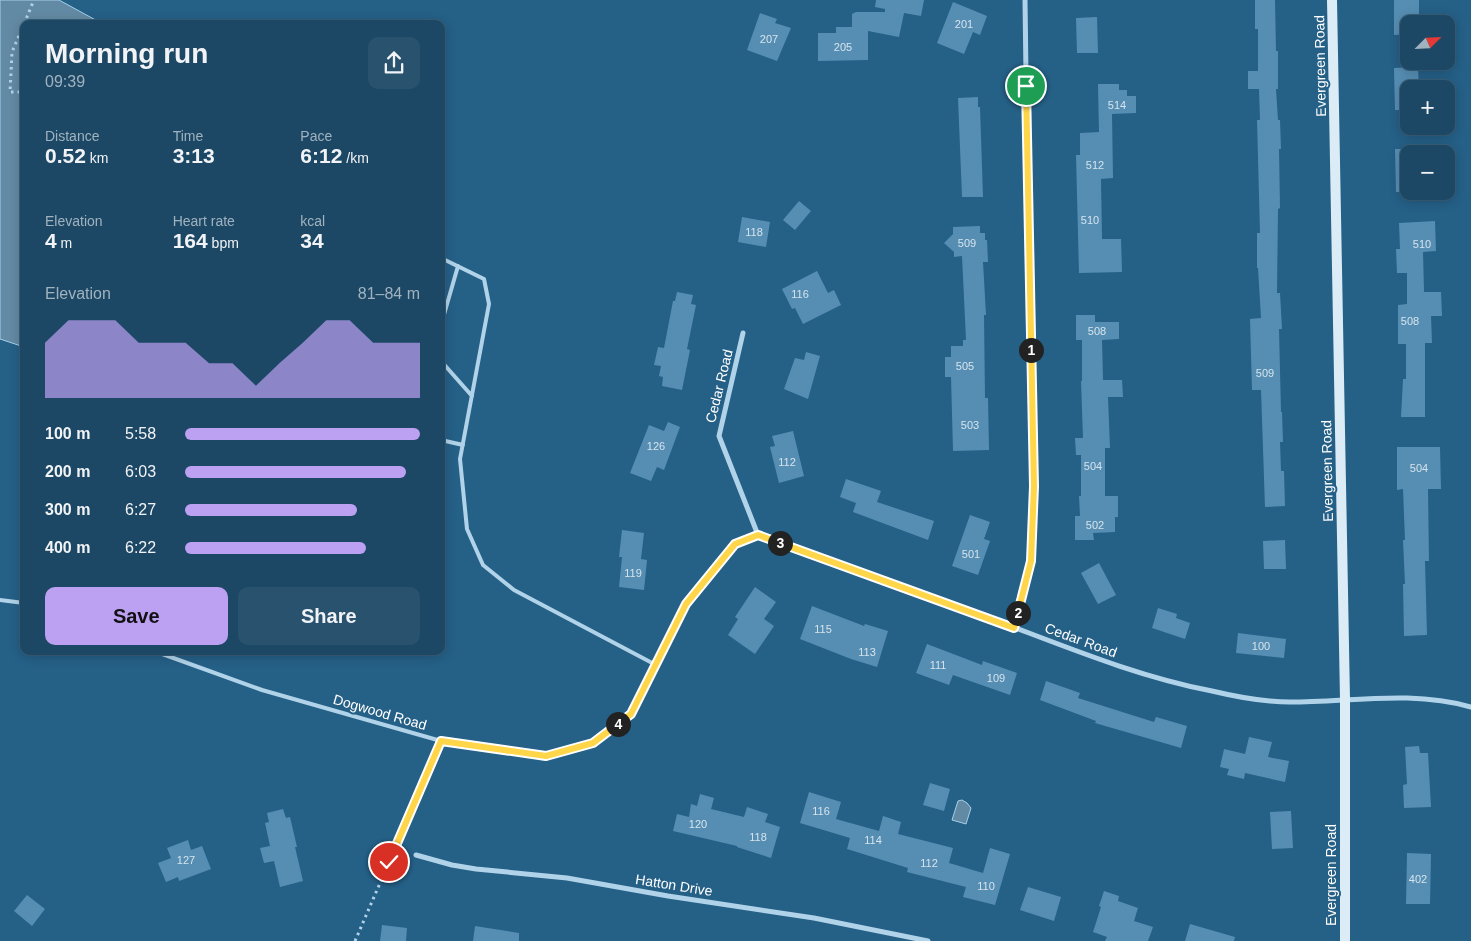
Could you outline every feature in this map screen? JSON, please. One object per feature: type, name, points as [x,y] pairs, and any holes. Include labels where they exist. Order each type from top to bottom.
[{"type":"street","points":[[1014,628],[1031,561],[1034,486],[1025,0]]},
{"type":"street","name":"Evergreen Road","points":[[1332,0],[1345,699],[1345,941]]},
{"type":"street","name":"Cedar Road","points":[[743,333],[719,436],[758,535],[1122,667],[1211,691],[1253,699],[1290,702],[1383,697],[1419,698],[1454,702],[1471,707]]},
{"type":"street","name":"Hatton Drive","points":[[416,855],[476,869],[567,878],[668,896],[814,918],[928,941]]},
{"type":"lane","points":[[445,260],[484,279],[490,304],[460,459],[467,530],[483,566],[514,590],[656,665]]},
{"type":"lane","points":[[445,311],[458,266]]},
{"type":"lane","points":[[445,366],[472,396]]},
{"type":"lane","points":[[445,441],[463,445]]},
{"type":"lane","name":"Dogwood Road","points":[[165,655],[262,690],[441,741],[546,756],[593,743],[631,714],[686,604],[735,544],[758,535]]},
{"type":"lane","points":[[0,600],[20,602]]},
{"type":"path","points":[[26,20],[34,0]]},
{"type":"path","points":[[20,33],[12,52],[10,92],[20,92]]},
{"type":"path","points":[[355,941],[441,741]]},
{"type":"water","points":[[0,0],[59,0],[96,20],[20,20],[20,346],[0,339]]},
{"type":"water","points":[[962,800],[971,808],[966,824],[952,820],[958,801]]},
{"type":"building","points":[[876,0],[924,0],[921,16],[904,13],[899,37],[868,31],[868,60],[818,61],[818,33],[836,33],[836,27],[852,27],[852,14],[856,12],[885,12],[885,9],[875,7]]},
{"type":"building","points":[[1255,0],[1275,0],[1276,51],[1278,51],[1278,89],[1276,89],[1281,149],[1279,149],[1280,208],[1278,209],[1277,293],[1280,293],[1282,329],[1279,329],[1283,442],[1280,442],[1281,471],[1284,471],[1285,506],[1265,507],[1261,390],[1252,390],[1250,319],[1261,318],[1257,268],[1257,233],[1260,233],[1257,120],[1260,120],[1259,89],[1248,89],[1248,71],[1258,71],[1258,29],[1255,29]]},
{"type":"building","points":[[1394,0],[1419,0],[1419,15],[1400,15],[1400,35],[1394,35]]},
{"type":"building","points":[[953,2],[987,16],[980,35],[973,32],[964,54],[937,43]]},
{"type":"building","points":[[760,13],[777,19],[775,23],[791,28],[777,61],[747,50]]},
{"type":"building","points":[[1097,17],[1098,53],[1077,53],[1076,18]]},
{"type":"building","points":[[1394,68],[1418,70],[1419,80],[1400,80],[1400,110],[1395,110]]},
{"type":"building","points":[[1098,84],[1119,84],[1119,90],[1127,90],[1127,96],[1136,96],[1136,113],[1112,114],[1113,178],[1101,179],[1102,239],[1121,239],[1122,272],[1079,273],[1076,155],[1080,155],[1080,133],[1099,132]]},
{"type":"building","points":[[978,97],[983,197],[962,197],[958,98]]},
{"type":"building","points":[[1395,149],[1400,149],[1400,192],[1396,192]]},
{"type":"building","points":[[799,201],[811,211],[795,230],[783,220]]},
{"type":"building","points":[[742,217],[770,222],[766,247],[738,242]]},
{"type":"building","points":[[1435,221],[1436,251],[1423,252],[1424,292],[1441,292],[1442,316],[1431,316],[1432,343],[1425,343],[1425,417],[1401,417],[1403,379],[1406,379],[1406,344],[1398,344],[1398,305],[1407,304],[1407,273],[1397,273],[1396,249],[1400,249],[1399,223]]},
{"type":"building","points":[[980,226],[980,233],[985,233],[985,240],[987,240],[988,262],[983,262],[986,315],[984,315],[985,398],[988,398],[989,450],[953,451],[951,377],[945,377],[945,357],[951,357],[951,346],[963,346],[963,340],[966,340],[962,256],[954,257],[954,252],[944,243],[953,234],[953,227]]},
{"type":"building","points":[[817,271],[828,293],[834,290],[841,305],[803,324],[795,308],[792,309],[782,289]]},
{"type":"building","points":[[677,292],[693,295],[691,304],[696,305],[687,349],[690,350],[682,390],[662,386],[663,377],[659,376],[661,366],[654,365],[658,347],[664,348],[673,301],[675,301]]},
{"type":"building","points":[[1076,315],[1095,315],[1095,322],[1119,322],[1119,339],[1102,340],[1103,380],[1122,380],[1123,397],[1108,397],[1110,448],[1105,448],[1105,496],[1118,496],[1118,517],[1115,517],[1115,532],[1093,533],[1094,540],[1075,540],[1075,516],[1080,516],[1081,455],[1076,455],[1075,438],[1083,438],[1082,340],[1076,340]]},
{"type":"building","points":[[806,352],[820,356],[808,399],[784,389],[795,358],[804,360]]},
{"type":"building","points":[[668,422],[680,427],[664,470],[657,467],[651,481],[630,473],[649,425],[664,431]]},
{"type":"building","points":[[793,431],[804,476],[779,483],[770,447],[775,446],[772,436]]},
{"type":"building","points":[[1397,447],[1440,447],[1441,489],[1428,489],[1429,561],[1425,561],[1427,635],[1404,636],[1403,584],[1405,584],[1403,540],[1405,540],[1403,489],[1397,490]]},
{"type":"building","points":[[846,479],[881,491],[877,502],[934,521],[928,540],[853,512],[856,503],[840,497]]},
{"type":"building","points":[[970,515],[990,522],[984,539],[990,541],[978,575],[952,566]]},
{"type":"building","points":[[622,530],[644,533],[641,559],[647,560],[644,590],[619,587],[622,557],[619,557]]},
{"type":"building","points":[[1285,540],[1286,569],[1264,569],[1263,541]]},
{"type":"building","points":[[1099,563],[1116,595],[1098,604],[1081,573]]},
{"type":"building","points":[[755,587],[776,602],[764,619],[774,626],[755,654],[728,635],[738,619],[735,617]]},
{"type":"building","points":[[812,606],[864,626],[865,624],[888,631],[877,667],[800,639]]},
{"type":"building","points":[[1158,608],[1177,614],[1176,618],[1190,623],[1185,639],[1152,628]]},
{"type":"building","points":[[1238,633],[1286,639],[1284,658],[1236,653]]},
{"type":"building","points":[[927,644],[982,665],[983,661],[1017,673],[1010,695],[953,675],[949,685],[916,673]]},
{"type":"building","points":[[1046,681],[1080,693],[1078,698],[1154,722],[1156,717],[1187,726],[1181,748],[1095,723],[1096,721],[1040,700]]},
{"type":"building","points":[[1249,737],[1272,742],[1268,757],[1289,761],[1285,782],[1245,773],[1244,779],[1227,775],[1229,769],[1220,767],[1224,749],[1245,754]]},
{"type":"building","points":[[1419,746],[1420,753],[1428,753],[1431,807],[1404,808],[1403,785],[1407,784],[1405,747]]},
{"type":"building","points":[[930,783],[950,789],[944,811],[923,805]]},
{"type":"building","points":[[809,792],[841,802],[836,819],[879,831],[883,816],[901,822],[898,834],[953,848],[949,863],[983,873],[990,848],[1010,854],[995,905],[963,897],[966,887],[907,872],[908,868],[847,849],[850,838],[800,823]]},
{"type":"building","points":[[700,794],[714,798],[711,809],[744,817],[747,807],[768,814],[765,822],[780,827],[771,858],[737,846],[673,831],[677,814],[689,817],[691,804],[697,806]]},
{"type":"building","points":[[283,809],[286,818],[290,817],[303,881],[280,887],[274,861],[264,863],[260,848],[270,846],[265,823],[269,822],[267,813]]},
{"type":"building","points":[[1291,811],[1293,848],[1272,849],[1270,812]]},
{"type":"building","points":[[188,840],[191,850],[202,846],[211,869],[179,881],[178,877],[166,882],[158,863],[171,858],[167,848]]},
{"type":"building","points":[[1407,853],[1431,854],[1430,904],[1406,904]]},
{"type":"building","points":[[1028,887],[1061,897],[1054,921],[1020,910]]},
{"type":"building","points":[[1104,891],[1119,896],[1118,901],[1138,908],[1134,921],[1153,927],[1148,941],[1105,941],[1107,937],[1093,932]]},
{"type":"building","points":[[27,895],[45,909],[32,926],[14,911]]},
{"type":"building","points":[[1190,924],[1235,937],[1234,941],[1185,941]]},
{"type":"building","points":[[382,925],[407,928],[406,941],[380,941]]},
{"type":"building","points":[[475,926],[519,933],[519,941],[473,941]]},
{"type":"route","points":[[389,862],[441,741],[546,756],[593,743],[631,714],[686,604],[735,544],[758,535],[1014,628],[1031,561],[1034,486],[1026,86]]}]
